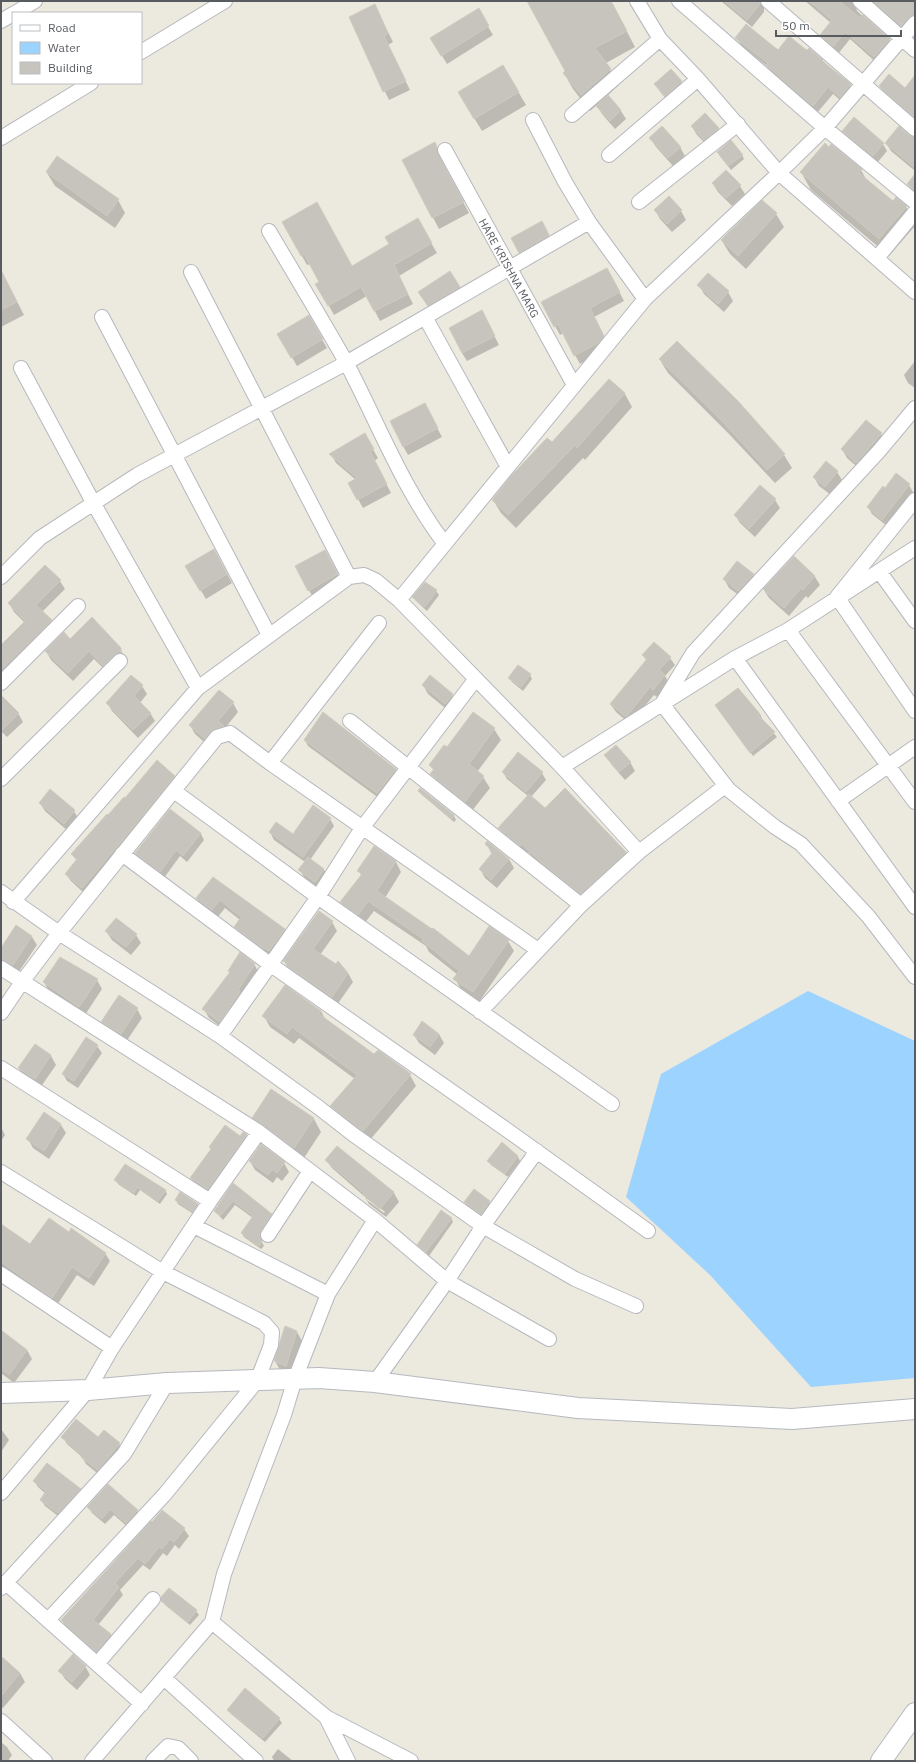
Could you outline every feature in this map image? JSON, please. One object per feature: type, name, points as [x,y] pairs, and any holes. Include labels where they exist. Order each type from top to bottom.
[{"type":"street","points":[[17,12],[35,1]]},
{"type":"street","points":[[142,51],[207,5],[225,1]]},
{"type":"street","points":[[637,1],[660,39],[738,124],[779,173],[915,292]]},
{"type":"street","points":[[679,1],[824,128],[915,202]]},
{"type":"street","points":[[768,1],[915,129]]},
{"type":"street","points":[[860,1],[915,50]]},
{"type":"street","points":[[1,21],[12,15]]},
{"type":"street","points":[[399,600],[645,298],[779,173],[824,128],[915,23]]},
{"type":"street","points":[[572,115],[660,39]]},
{"type":"street","points":[[609,155],[698,79]]},
{"type":"street","points":[[1,137],[89,84]]},
{"type":"street","points":[[533,120],[565,182],[589,222],[645,298]]},
{"type":"street","points":[[639,202],[738,124]]},
{"type":"street","name":"HARE KRISHNA MARG","points":[[445,150],[508,268],[574,385]]},
{"type":"street","points":[[876,258],[915,212]]},
{"type":"street","points":[[1,577],[40,538],[137,475],[346,363],[589,222]]},
{"type":"street","points":[[269,231],[346,363],[387,446],[432,526],[445,544]]},
{"type":"street","points":[[191,272],[349,577]]},
{"type":"street","points":[[102,317],[269,635]]},
{"type":"street","points":[[425,317],[508,467]]},
{"type":"street","points":[[21,368],[94,504],[198,688]]},
{"type":"street","points":[[662,704],[693,653],[879,451],[915,408]]},
{"type":"street","points":[[837,597],[915,500]]},
{"type":"street","points":[[562,767],[734,658],[788,630],[915,548]]},
{"type":"street","points":[[878,571],[915,621]]},
{"type":"street","points":[[13,902],[198,688],[349,577],[364,575],[375,580],[399,600],[475,680],[562,767],[639,852]]},
{"type":"street","points":[[837,597],[915,710]]},
{"type":"street","points":[[1,683],[78,606]]},
{"type":"street","points":[[270,763],[379,623]]},
{"type":"street","points":[[788,630],[915,802]]},
{"type":"street","points":[[734,658],[915,907]]},
{"type":"street","points":[[1,779],[120,661]]},
{"type":"street","points":[[220,1036],[318,897],[362,828],[475,680]]},
{"type":"street","points":[[662,704],[725,786],[746,805],[801,844],[868,916],[915,977]]},
{"type":"street","points":[[350,721],[581,905]]},
{"type":"street","points":[[1,1014],[22,982],[59,933],[217,737],[230,733],[362,828],[538,950]]},
{"type":"street","points":[[838,801],[915,747]]},
{"type":"street","points":[[480,1012],[581,905],[639,852],[725,786]]},
{"type":"street","points":[[174,791],[318,897],[612,1104]]},
{"type":"street","points":[[122,854],[271,965],[537,1151],[648,1231]]},
{"type":"street","points":[[1,892],[13,902],[59,933],[220,1036],[354,1135],[483,1226],[575,1280],[636,1306]]},
{"type":"street","points":[[1,968],[259,1132],[375,1220],[447,1281],[549,1339]]},
{"type":"street","points":[[1,1068],[210,1201]]},
{"type":"street","points":[[1,1493],[88,1390],[112,1348],[210,1201],[259,1132]]},
{"type":"street","points":[[375,1382],[537,1151]]},
{"type":"street","points":[[268,1234],[310,1171]]},
{"type":"street","points":[[1,1172],[163,1272],[264,1322],[272,1332],[271,1345],[257,1381],[165,1494],[48,1620]]},
{"type":"street","points":[[92,1761],[212,1622],[224,1574],[284,1415],[295,1379],[328,1294],[375,1220]]},
{"type":"street","points":[[194,1226],[328,1294]]},
{"type":"street","points":[[1,1274],[112,1348]]},
{"type":"street","points":[[2,1393],[88,1390],[167,1383],[319,1378],[375,1382],[578,1408],[792,1419],[915,1409]]},
{"type":"street","points":[[142,1704],[48,1620],[3,1586],[124,1454],[167,1383]]},
{"type":"street","points":[[97,1664],[153,1599]]},
{"type":"street","points":[[212,1622],[326,1717],[411,1761]]},
{"type":"street","points":[[164,1678],[256,1761]]},
{"type":"street","points":[[881,1761],[915,1713]]},
{"type":"street","points":[[326,1717],[348,1761]]},
{"type":"street","points":[[1,1721],[45,1761]]},
{"type":"street","points":[[153,1761],[168,1746],[178,1748],[191,1761]]},
{"type":"water","points":[[808,991],[915,1041],[915,1378],[811,1387],[710,1275],[626,1197],[661,1074]]},
{"type":"building","points":[[527,1],[611,1],[627,31],[595,48],[611,69],[581,95],[563,73],[565,71]]},
{"type":"building","points":[[724,1],[760,1],[760,4],[747,20]]},
{"type":"building","points":[[809,1],[839,1],[860,18],[863,15],[890,39],[874,57],[845,32],[833,47],[820,35],[832,20]]},
{"type":"building","points":[[873,1],[915,1],[915,15],[909,17],[901,26]]},
{"type":"building","points":[[375,4],[388,33],[384,36],[406,81],[383,92],[349,17]]},
{"type":"building","points":[[479,8],[489,26],[441,56],[430,38]]},
{"type":"building","points":[[746,24],[778,50],[789,36],[805,49],[807,50],[809,48],[823,60],[822,61],[851,84],[840,97],[828,87],[813,106],[766,65],[768,63],[735,38]]},
{"type":"building","points":[[503,65],[519,92],[474,119],[458,92]]},
{"type":"building","points":[[671,69],[682,81],[665,96],[654,84]]},
{"type":"building","points":[[889,74],[905,88],[915,75],[915,118],[879,86]]},
{"type":"building","points":[[608,95],[621,110],[610,121],[596,106]]},
{"type":"building","points":[[705,113],[719,128],[704,140],[691,126]]},
{"type":"building","points":[[854,117],[884,143],[873,156],[842,131]]},
{"type":"building","points":[[662,126],[681,147],[668,158],[649,138]]},
{"type":"building","points":[[899,126],[909,135],[915,137],[915,168],[885,143]]},
{"type":"building","points":[[731,140],[743,155],[728,166],[717,152]]},
{"type":"building","points":[[435,142],[438,154],[464,202],[432,218],[402,160]]},
{"type":"building","points":[[825,143],[829,147],[831,144],[862,169],[859,173],[893,201],[896,197],[907,206],[879,239],[800,172]]},
{"type":"building","points":[[57,156],[119,199],[107,216],[46,172]]},
{"type":"building","points":[[726,170],[741,185],[726,198],[712,183]]},
{"type":"building","points":[[915,174],[915,191],[907,184]]},
{"type":"building","points":[[669,196],[682,210],[667,224],[654,210]]},
{"type":"building","points":[[762,200],[777,213],[738,256],[721,240]]},
{"type":"building","points":[[317,202],[352,266],[389,244],[385,237],[418,218],[432,243],[394,265],[408,294],[374,311],[361,287],[328,306],[315,284],[319,282],[304,254],[301,256],[282,222]]},
{"type":"building","points":[[542,221],[549,235],[519,253],[511,238]]},
{"type":"building","points":[[607,268],[620,292],[590,308],[604,336],[598,343],[574,356],[558,324],[554,327],[541,302]]},
{"type":"building","points":[[1,270],[17,302],[1,310]]},
{"type":"building","points":[[450,271],[460,287],[428,306],[418,292]]},
{"type":"building","points":[[708,273],[729,291],[718,304],[697,285]]},
{"type":"building","points":[[482,310],[495,336],[462,353],[449,328]]},
{"type":"building","points":[[309,315],[323,339],[291,358],[277,334]]},
{"type":"building","points":[[677,341],[738,401],[785,454],[767,470],[721,420],[659,359]]},
{"type":"building","points":[[609,379],[625,393],[577,448],[575,445],[508,515],[492,500],[511,476],[547,438],[552,442]]},
{"type":"building","points":[[425,403],[438,428],[403,447],[390,421]]},
{"type":"building","points":[[866,420],[882,433],[856,463],[841,449]]},
{"type":"building","points":[[365,433],[374,449],[370,451],[387,484],[357,500],[348,483],[357,478],[329,454]]},
{"type":"building","points":[[826,461],[838,471],[825,487],[813,477]]},
{"type":"building","points":[[896,473],[910,484],[882,520],[867,507],[883,486],[885,488]]},
{"type":"building","points":[[760,485],[776,499],[749,529],[734,515]]},
{"type":"building","points":[[214,549],[227,574],[200,591],[185,566]]},
{"type":"building","points":[[325,550],[338,574],[308,591],[295,566]]},
{"type":"building","points":[[794,556],[815,576],[803,590],[801,588],[784,608],[763,589]]},
{"type":"building","points":[[737,561],[754,574],[738,591],[723,579]]},
{"type":"building","points":[[45,565],[61,580],[36,605],[52,620],[1,670],[1,645],[25,621],[8,603]]},
{"type":"building","points":[[425,582],[437,590],[425,607],[412,597]]},
{"type":"building","points":[[92,617],[121,648],[121,653],[114,655],[103,666],[89,651],[68,673],[45,651],[64,632],[70,639]]},
{"type":"building","points":[[654,642],[671,657],[659,670],[665,675],[653,690],[650,687],[626,717],[610,704],[647,659],[642,655]]},
{"type":"building","points":[[518,665],[531,674],[521,687],[508,678]]},
{"type":"building","points":[[131,675],[143,685],[134,696],[151,713],[133,730],[106,703]]},
{"type":"building","points":[[430,675],[453,694],[445,704],[422,685]]},
{"type":"building","points":[[738,688],[760,714],[758,715],[775,732],[750,753],[715,705]]},
{"type":"building","points":[[219,690],[234,702],[218,721],[224,726],[211,731],[205,739],[189,725]]},
{"type":"building","points":[[1,695],[19,713],[1,731]]},
{"type":"building","points":[[323,712],[396,769],[377,793],[304,740]]},
{"type":"building","points":[[473,712],[495,728],[469,764],[484,776],[465,802],[430,774],[434,769],[429,765],[444,745],[447,747]]},
{"type":"building","points":[[616,745],[631,762],[619,772],[604,755]]},
{"type":"building","points":[[518,752],[543,772],[526,792],[502,772]]},
{"type":"building","points":[[157,760],[175,776],[82,888],[65,874],[77,859],[71,854],[107,814],[108,815],[124,797],[125,798]]},
{"type":"building","points":[[420,788],[454,815],[452,819],[418,791]]},
{"type":"building","points":[[565,788],[626,852],[581,894],[544,865],[522,844],[520,846],[498,828],[529,794],[545,808]]},
{"type":"building","points":[[50,789],[75,810],[64,824],[39,803]]},
{"type":"building","points":[[313,805],[331,818],[303,857],[269,832],[276,822],[293,834]]},
{"type":"building","points":[[170,809],[201,833],[183,856],[176,850],[160,872],[135,853]]},
{"type":"building","points":[[487,841],[509,859],[491,880],[479,869],[493,852],[485,844]]},
{"type":"building","points":[[374,846],[396,861],[377,891],[432,929],[433,928],[469,956],[489,926],[509,940],[473,992],[453,979],[459,971],[422,941],[423,939],[368,901],[358,915],[340,902],[362,874],[357,871]]},
{"type":"building","points":[[308,857],[324,869],[315,882],[298,870]]},
{"type":"building","points":[[213,877],[285,929],[269,951],[234,927],[241,917],[220,900],[212,910],[196,898]]},
{"type":"building","points":[[319,911],[333,921],[313,949],[336,964],[338,961],[348,973],[332,997],[286,965],[287,963],[283,961]]},
{"type":"building","points":[[116,918],[137,934],[126,947],[105,931]]},
{"type":"building","points":[[16,925],[32,936],[13,965],[1,959],[1,948]]},
{"type":"building","points":[[240,952],[255,964],[238,990],[240,992],[220,1022],[202,1009],[230,972],[228,971]]},
{"type":"building","points":[[60,957],[98,979],[79,1007],[43,982]]},
{"type":"building","points":[[285,985],[321,1011],[319,1014],[374,1054],[378,1050],[411,1074],[363,1131],[330,1106],[357,1075],[292,1027],[287,1034],[262,1016]]},
{"type":"building","points":[[119,995],[138,1008],[121,1034],[101,1022]]},
{"type":"building","points":[[422,1021],[439,1034],[430,1047],[413,1035]]},
{"type":"building","points":[[86,1037],[98,1045],[74,1081],[62,1074]]},
{"type":"building","points":[[35,1044],[51,1055],[35,1079],[18,1068]]},
{"type":"building","points":[[271,1089],[314,1118],[294,1148],[252,1118]]},
{"type":"building","points":[[44,1112],[61,1124],[44,1151],[26,1139]]},
{"type":"building","points":[[225,1125],[240,1136],[243,1132],[247,1134],[208,1189],[190,1178],[211,1149],[209,1147]]},
{"type":"building","points":[[502,1142],[518,1156],[505,1174],[487,1161]]},
{"type":"building","points":[[261,1144],[285,1162],[277,1173],[272,1169],[268,1175],[249,1161]]},
{"type":"building","points":[[337,1146],[394,1192],[380,1209],[363,1195],[364,1193],[325,1160]]},
{"type":"building","points":[[125,1164],[166,1190],[158,1201],[137,1187],[134,1193],[114,1180]]},
{"type":"building","points":[[233,1183],[272,1214],[261,1231],[260,1235],[262,1241],[259,1246],[241,1233],[253,1216],[233,1201],[220,1216],[214,1211]]},
{"type":"building","points":[[474,1189],[490,1201],[481,1214],[464,1202]]},
{"type":"building","points":[[180,1192],[198,1204],[193,1212],[175,1200]]},
{"type":"building","points":[[441,1210],[452,1218],[426,1252],[417,1245]]},
{"type":"building","points":[[49,1218],[69,1232],[71,1228],[106,1253],[89,1278],[72,1267],[52,1298],[1,1262],[1,1224],[30,1244]]},
{"type":"building","points":[[285,1326],[297,1331],[286,1366],[274,1361]]},
{"type":"building","points":[[1,1330],[27,1350],[9,1375],[1,1369]]},
{"type":"building","points":[[76,1419],[98,1437],[104,1430],[120,1443],[98,1470],[81,1457],[82,1455],[61,1437]]},
{"type":"building","points":[[47,1463],[81,1489],[58,1513],[40,1500],[46,1491],[33,1481]]},
{"type":"building","points":[[108,1484],[138,1510],[126,1523],[110,1509],[102,1519],[87,1507]]},
{"type":"building","points":[[162,1510],[185,1528],[174,1542],[170,1539],[162,1549],[159,1547],[145,1564],[138,1558],[115,1583],[119,1587],[93,1620],[111,1634],[96,1652],[61,1620]]},
{"type":"building","points":[[169,1588],[197,1610],[188,1622],[161,1601],[161,1597]]},
{"type":"building","points":[[73,1654],[86,1666],[72,1682],[58,1671]]},
{"type":"building","points":[[1,1656],[20,1673],[1,1696]]},
{"type":"building","points":[[245,1688],[280,1718],[263,1738],[227,1710]]}]
